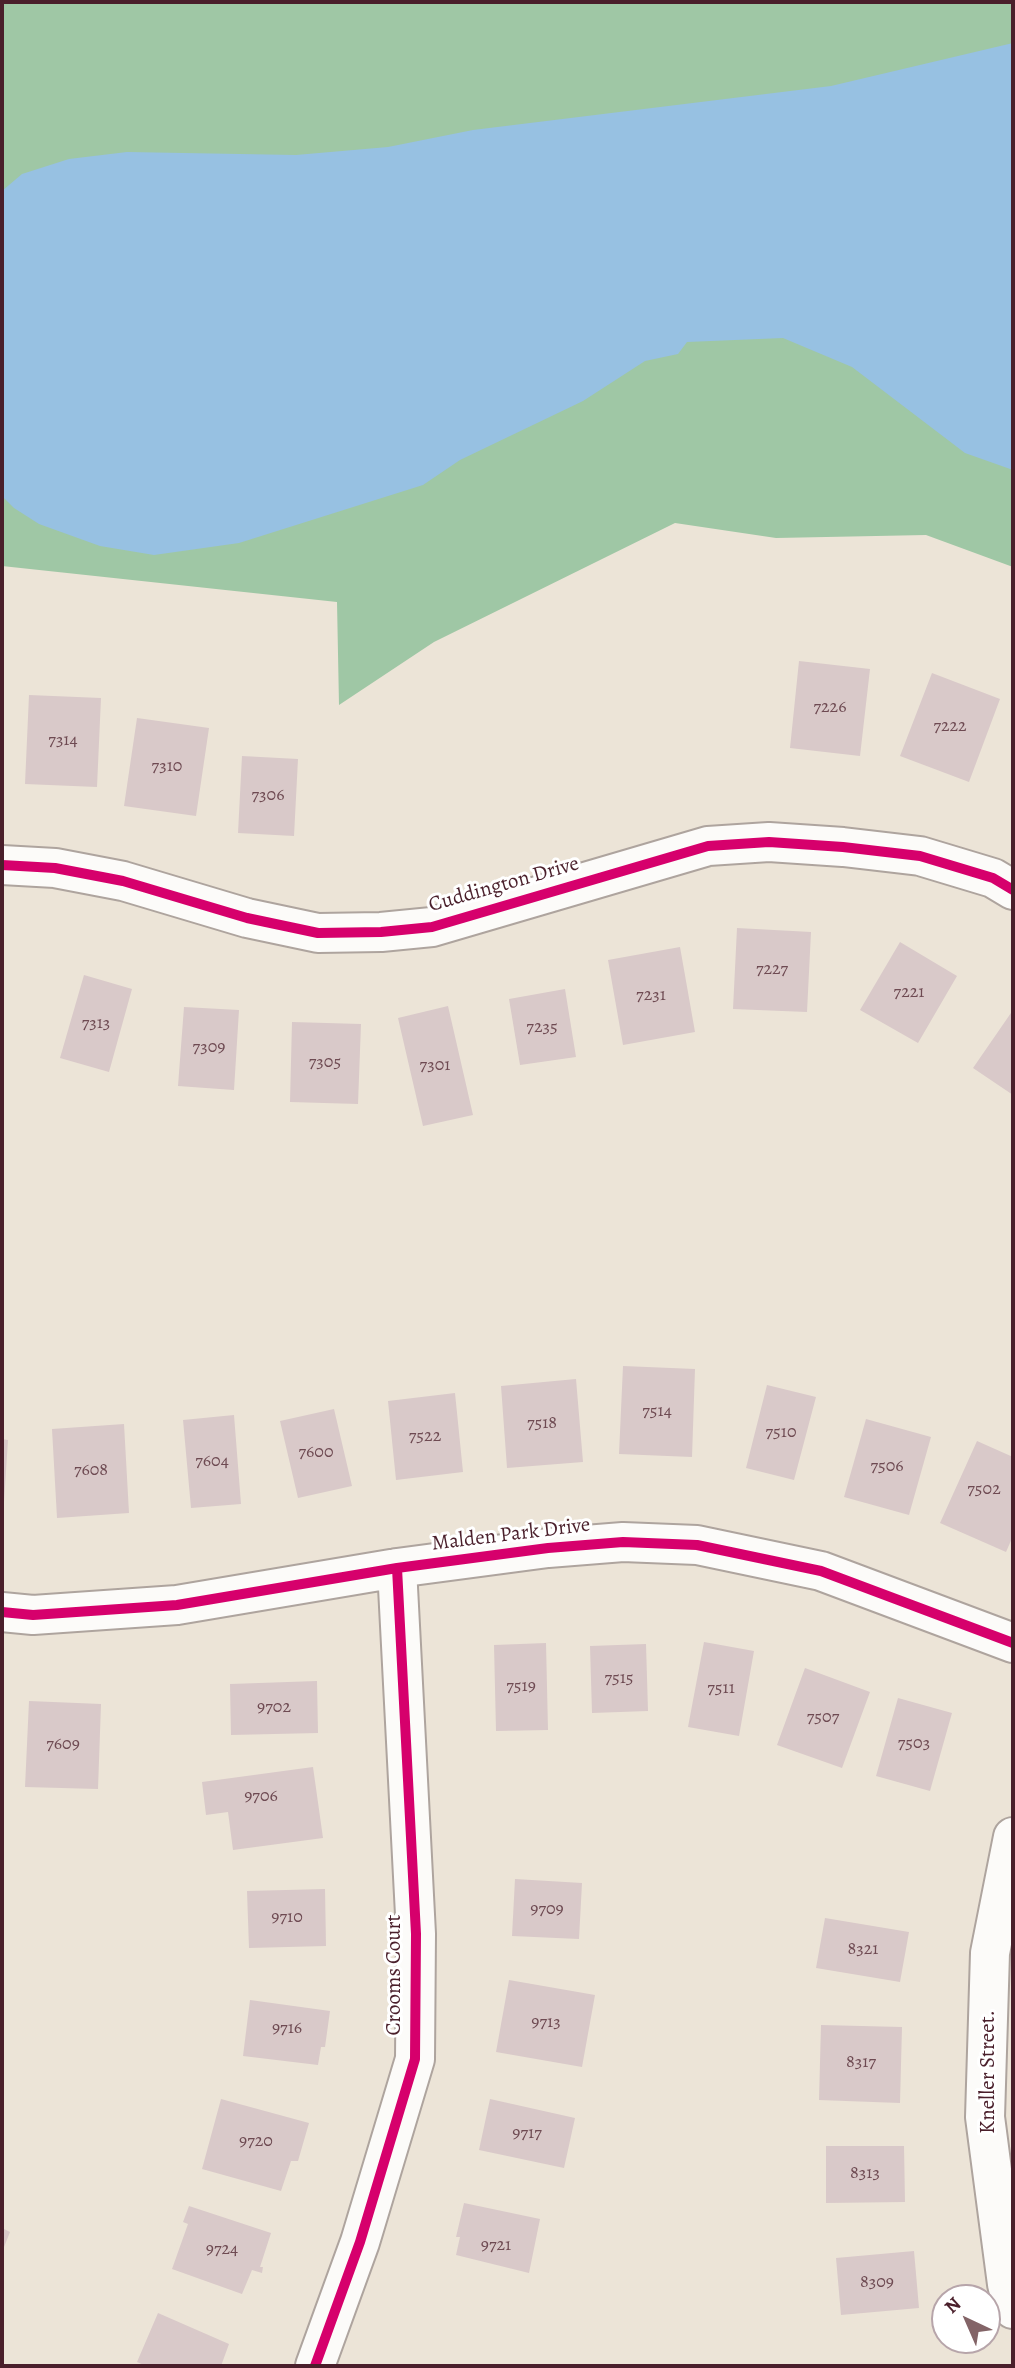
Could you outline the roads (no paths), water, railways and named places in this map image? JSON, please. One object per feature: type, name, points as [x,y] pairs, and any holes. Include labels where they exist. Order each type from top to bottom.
[{"type":"street","name":"Cuddington Drive","points":[[2,865],[55,868],[123,881],[247,918],[318,933],[381,932],[432,927],[708,846],[769,842],[920,856],[993,878],[1013,890]]},
{"type":"street","name":"Malden Park Drive","points":[[2,1612],[33,1615],[177,1605],[397,1568],[548,1548],[623,1542],[697,1545],[821,1571],[1013,1643]]},
{"type":"street","name":"Crooms Court","points":[[315,2366],[360,2242],[415,2059],[416,1934],[397,1568]]},
{"type":"street","name":"Kneller Street.","points":[[1013,1837],[990,1953],[985,2117],[1007,2284],[1013,2308]]},
{"type":"water","points":[[1013,43],[1013,470],[965,453],[852,367],[783,338],[687,342],[678,354],[645,361],[583,401],[460,460],[423,485],[239,543],[154,555],[100,546],[39,524],[14,508],[2,496],[2,191],[22,174],[69,159],[127,152],[296,155],[388,147],[473,130],[831,86]]}]
